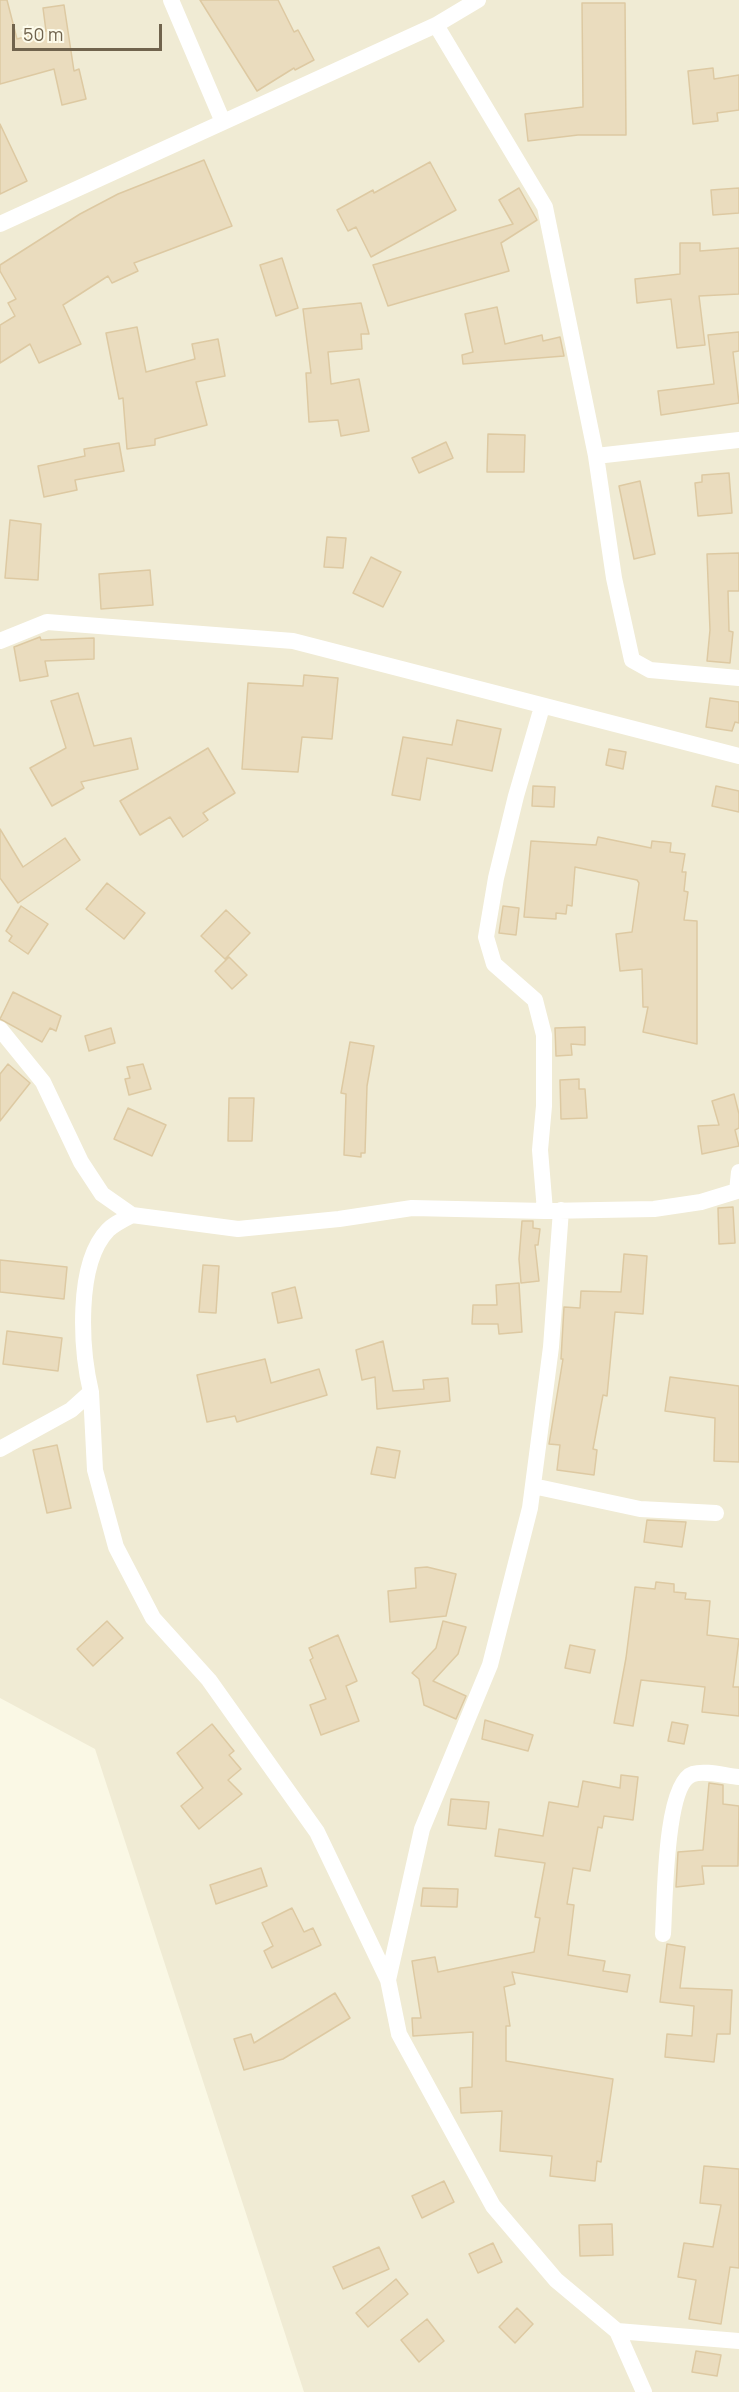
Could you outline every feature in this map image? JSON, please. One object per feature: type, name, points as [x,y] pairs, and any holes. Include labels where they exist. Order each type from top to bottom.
[{"type":"street","points":[[171,0],[223,122]]},
{"type":"street","points":[[0,224],[436,25],[478,0]]},
{"type":"street","points":[[436,25],[545,207],[596,456],[614,578],[632,660],[650,670],[739,678]]},
{"type":"street","points":[[596,456],[739,440]]},
{"type":"street","points":[[0,641],[47,622],[293,641],[739,756]]},
{"type":"street","points":[[388,1980],[422,1829],[490,1665],[530,1508],[551,1347],[553,1211],[540,1150],[544,1106],[544,1035],[535,1000],[494,964],[486,936],[496,878],[516,796],[542,707]]},
{"type":"street","points":[[0,1029],[43,1082],[81,1162],[102,1194],[132,1215],[238,1229],[339,1219],[412,1208],[553,1211],[654,1209],[701,1202],[738,1193],[739,1172]]},
{"type":"street","points":[[132,1215],[109,1229],[99,1244],[84,1293],[85,1365],[91,1392],[95,1470],[116,1547],[153,1618],[208,1680],[316,1832],[388,1980],[399,2034],[494,2206],[556,2280],[617,2331],[644,2392]]},
{"type":"street","points":[[0,1449],[71,1410],[91,1392]]},
{"type":"street","points":[[533,1486],[640,1509],[716,1513]]},
{"type":"street","points":[[663,1934],[668,1851],[675,1801],[682,1782],[693,1774],[739,1777]]},
{"type":"street","points":[[617,2331],[739,2341]]},
{"type":"shaded area","points":[[0,0],[739,0],[739,2392],[304,2392],[95,1749],[0,1698]]},
{"type":"building","points":[[0,0],[7,0],[17,39],[46,31],[43,8],[64,5],[74,71],[79,69],[86,99],[62,105],[54,69],[0,84]]},
{"type":"building","points":[[200,0],[278,0],[294,32],[298,30],[314,60],[295,70],[294,68],[257,91]]},
{"type":"building","points":[[582,3],[625,3],[626,135],[578,135],[528,141],[525,114],[583,107]]},
{"type":"building","points":[[713,68],[714,79],[739,75],[739,110],[717,113],[718,121],[693,124],[688,71]]},
{"type":"building","points":[[0,124],[27,181],[0,194]]},
{"type":"building","points":[[204,160],[232,226],[134,263],[138,271],[112,283],[108,276],[63,305],[81,344],[39,363],[30,344],[0,363],[0,325],[15,316],[8,303],[16,299],[0,271],[0,265],[80,214],[118,194]]},
{"type":"building","points":[[430,162],[456,210],[371,257],[356,227],[348,231],[337,210],[373,190],[374,193]]},
{"type":"building","points":[[519,188],[537,220],[501,243],[509,271],[388,306],[373,265],[513,224],[499,200]]},
{"type":"building","points":[[739,188],[739,213],[713,215],[711,190]]},
{"type":"building","points":[[680,243],[700,243],[700,251],[739,248],[739,294],[699,296],[705,345],[677,348],[671,299],[637,303],[635,279],[680,274]]},
{"type":"building","points":[[282,258],[298,308],[276,316],[260,265]]},
{"type":"building","points":[[361,303],[369,334],[361,334],[362,349],[328,352],[331,384],[359,379],[369,431],[341,436],[338,420],[309,422],[306,373],[311,373],[303,309]]},
{"type":"building","points":[[497,307],[505,344],[542,335],[543,341],[560,337],[564,356],[463,364],[462,355],[473,352],[465,314]]},
{"type":"building","points":[[137,327],[146,372],[195,359],[192,344],[218,339],[225,376],[196,382],[207,425],[155,439],[155,445],[127,449],[123,398],[119,399],[106,333]]},
{"type":"building","points":[[739,332],[739,351],[733,352],[739,403],[661,415],[658,391],[714,384],[708,335]]},
{"type":"building","points":[[488,434],[525,435],[524,472],[487,472]]},
{"type":"building","points":[[446,442],[453,458],[419,473],[412,458]]},
{"type":"building","points":[[119,443],[124,471],[75,480],[77,490],[44,497],[38,466],[85,456],[84,449]]},
{"type":"building","points":[[729,473],[732,513],[698,516],[695,483],[702,482],[702,475]]},
{"type":"building","points":[[640,481],[655,554],[634,559],[619,486]]},
{"type":"building","points":[[10,520],[41,524],[38,580],[5,578]]},
{"type":"building","points":[[327,537],[346,538],[343,568],[324,567]]},
{"type":"building","points":[[739,553],[739,591],[728,591],[729,631],[733,632],[730,663],[707,661],[710,630],[707,554]]},
{"type":"building","points":[[371,557],[401,572],[383,607],[353,593]]},
{"type":"building","points":[[150,570],[153,605],[101,609],[99,574]]},
{"type":"building","points":[[40,637],[41,640],[94,638],[94,659],[45,661],[48,676],[20,681],[14,647]]},
{"type":"building","points":[[304,675],[338,678],[332,739],[302,737],[298,772],[242,769],[248,683],[303,686]]},
{"type":"building","points":[[78,693],[94,746],[131,738],[138,769],[81,782],[84,788],[52,806],[30,768],[66,748],[51,701]]},
{"type":"building","points":[[710,698],[739,702],[739,723],[735,722],[732,731],[706,727]]},
{"type":"building","points":[[457,720],[501,729],[492,771],[427,758],[420,800],[392,795],[403,737],[452,745]]},
{"type":"building","points":[[208,748],[235,793],[203,813],[208,820],[183,837],[170,817],[140,835],[120,801]]},
{"type":"building","points":[[609,749],[626,752],[623,769],[606,765]]},
{"type":"building","points":[[533,786],[555,787],[554,807],[532,806]]},
{"type":"building","points":[[716,786],[739,791],[739,812],[712,806]]},
{"type":"building","points":[[0,829],[23,867],[65,838],[80,860],[18,903],[0,878]]},
{"type":"building","points":[[598,837],[651,848],[652,841],[671,843],[670,852],[685,854],[682,872],[686,872],[684,891],[688,892],[684,920],[697,921],[697,1044],[643,1032],[648,1007],[643,1007],[642,969],[620,971],[616,934],[632,932],[639,883],[637,880],[575,867],[572,906],[567,905],[566,914],[556,913],[556,919],[524,917],[531,841],[596,845]]},
{"type":"building","points":[[107,883],[145,913],[124,939],[86,909]]},
{"type":"building","points":[[21,906],[48,924],[28,954],[9,941],[12,936],[6,931]]},
{"type":"building","points":[[503,906],[519,908],[516,935],[499,933]]},
{"type":"building","points":[[226,910],[250,933],[225,959],[201,936]]},
{"type":"building","points":[[229,957],[247,975],[232,989],[215,971]]},
{"type":"building","points":[[13,992],[61,1016],[56,1031],[50,1028],[42,1042],[0,1019]]},
{"type":"building","points":[[585,1027],[585,1045],[571,1044],[572,1055],[556,1056],[555,1028]]},
{"type":"building","points":[[111,1028],[115,1043],[89,1051],[85,1036]]},
{"type":"building","points":[[350,1042],[374,1046],[367,1086],[365,1153],[361,1153],[361,1157],[344,1155],[346,1094],[341,1093]]},
{"type":"building","points":[[8,1064],[30,1083],[0,1121],[0,1074]]},
{"type":"building","points":[[143,1064],[151,1089],[129,1095],[125,1079],[130,1078],[127,1067]]},
{"type":"building","points":[[579,1079],[579,1089],[585,1089],[587,1118],[561,1119],[560,1080]]},
{"type":"building","points":[[734,1094],[739,1114],[739,1128],[735,1130],[739,1146],[702,1154],[698,1126],[719,1125],[712,1101]]},
{"type":"building","points":[[229,1098],[254,1098],[252,1141],[228,1141]]},
{"type":"building","points":[[128,1108],[166,1125],[152,1156],[114,1139]]},
{"type":"building","points":[[733,1207],[735,1243],[719,1244],[718,1208]]},
{"type":"building","points":[[522,1221],[533,1221],[533,1228],[540,1229],[538,1245],[535,1245],[539,1281],[521,1283],[519,1259]]},
{"type":"building","points":[[624,1254],[647,1256],[643,1314],[615,1312],[607,1396],[603,1395],[593,1449],[597,1450],[594,1475],[557,1470],[560,1445],[549,1444],[563,1359],[561,1359],[564,1307],[580,1308],[581,1291],[621,1292]]},
{"type":"building","points":[[0,1260],[67,1267],[64,1299],[0,1292]]},
{"type":"building","points":[[203,1265],[219,1266],[216,1313],[199,1312]]},
{"type":"building","points":[[519,1283],[522,1332],[499,1334],[498,1324],[472,1324],[473,1305],[497,1305],[496,1285]]},
{"type":"building","points":[[295,1287],[302,1318],[278,1323],[272,1293]]},
{"type":"building","points":[[7,1331],[62,1338],[58,1371],[3,1364]]},
{"type":"building","points":[[383,1341],[393,1391],[424,1389],[423,1380],[448,1378],[450,1401],[377,1409],[375,1377],[362,1380],[356,1350]]},
{"type":"building","points":[[265,1359],[271,1383],[319,1369],[327,1395],[237,1422],[235,1416],[207,1422],[197,1375]]},
{"type":"building","points":[[670,1377],[739,1386],[739,1462],[714,1461],[715,1418],[665,1411]]},
{"type":"building","points":[[57,1445],[71,1508],[47,1513],[33,1450]]},
{"type":"building","points":[[377,1447],[400,1451],[395,1478],[371,1474]]},
{"type":"building","points":[[647,1520],[686,1522],[682,1547],[644,1542]]},
{"type":"building","points":[[427,1567],[456,1574],[446,1616],[390,1622],[388,1591],[416,1588],[415,1568]]},
{"type":"building","points":[[656,1582],[674,1584],[674,1592],[686,1593],[685,1599],[710,1601],[707,1635],[739,1639],[733,1687],[739,1687],[739,1716],[702,1712],[705,1687],[641,1680],[633,1726],[614,1723],[626,1658],[635,1587],[655,1589]]},
{"type":"building","points":[[107,1621],[123,1638],[93,1666],[77,1649]]},
{"type":"building","points":[[443,1621],[466,1627],[458,1654],[433,1681],[466,1696],[456,1719],[424,1705],[419,1679],[412,1673],[436,1648]]},
{"type":"building","points":[[338,1635],[357,1681],[346,1686],[359,1721],[321,1735],[310,1705],[326,1699],[310,1660],[313,1658],[309,1648]]},
{"type":"building","points":[[570,1645],[595,1650],[590,1673],[565,1668]]},
{"type":"building","points":[[485,1720],[533,1735],[528,1751],[482,1739]]},
{"type":"building","points":[[672,1722],[688,1725],[684,1744],[668,1741]]},
{"type":"building","points":[[212,1724],[234,1751],[229,1755],[241,1769],[228,1780],[242,1794],[199,1829],[181,1806],[203,1788],[177,1753]]},
{"type":"building","points":[[621,1775],[638,1777],[633,1820],[604,1816],[602,1828],[598,1827],[590,1871],[573,1868],[567,1904],[574,1905],[568,1955],[605,1961],[603,1971],[630,1975],[627,1992],[512,1972],[515,1984],[504,1987],[510,2026],[506,2026],[506,2061],[613,2079],[601,2162],[597,2161],[595,2181],[550,2176],[552,2156],[500,2151],[502,2111],[461,2113],[460,2088],[472,2087],[473,2032],[413,2036],[412,2018],[421,2018],[412,1961],[435,1957],[438,1972],[534,1952],[540,1918],[535,1917],[545,1863],[495,1856],[499,1829],[543,1836],[549,1802],[578,1807],[583,1781],[620,1788]]},
{"type":"building","points":[[709,1783],[723,1785],[723,1804],[739,1806],[738,1866],[702,1866],[704,1884],[676,1887],[678,1852],[703,1850]]},
{"type":"building","points":[[451,1799],[489,1802],[486,1829],[448,1825]]},
{"type":"building","points":[[261,1868],[267,1886],[216,1904],[210,1885]]},
{"type":"building","points":[[423,1888],[458,1889],[457,1907],[421,1906]]},
{"type":"building","points":[[292,1908],[304,1932],[313,1928],[321,1945],[272,1968],[264,1951],[273,1946],[262,1923]]},
{"type":"building","points":[[667,1944],[685,1947],[680,1988],[732,1990],[730,2034],[717,2034],[714,2062],[665,2057],[667,2034],[692,2036],[694,2006],[660,2002]]},
{"type":"building","points":[[335,1993],[350,2018],[283,2059],[244,2070],[234,2039],[251,2034],[254,2043]]},
{"type":"building","points":[[704,2166],[739,2169],[739,2268],[730,2267],[721,2324],[689,2319],[696,2280],[678,2277],[684,2243],[713,2247],[721,2205],[700,2203]]},
{"type":"building","points":[[444,2181],[454,2202],[422,2218],[412,2196]]},
{"type":"building","points":[[612,2224],[613,2255],[580,2256],[579,2225]]},
{"type":"building","points":[[493,2243],[502,2262],[478,2273],[469,2254]]},
{"type":"building","points":[[379,2247],[389,2269],[343,2289],[333,2267]]},
{"type":"building","points":[[396,2279],[408,2294],[368,2327],[356,2313]]},
{"type":"building","points":[[517,2308],[533,2324],[515,2343],[499,2327]]},
{"type":"building","points":[[427,2319],[444,2341],[419,2362],[401,2340]]},
{"type":"building","points":[[696,2351],[721,2355],[717,2376],[692,2372]]}]
